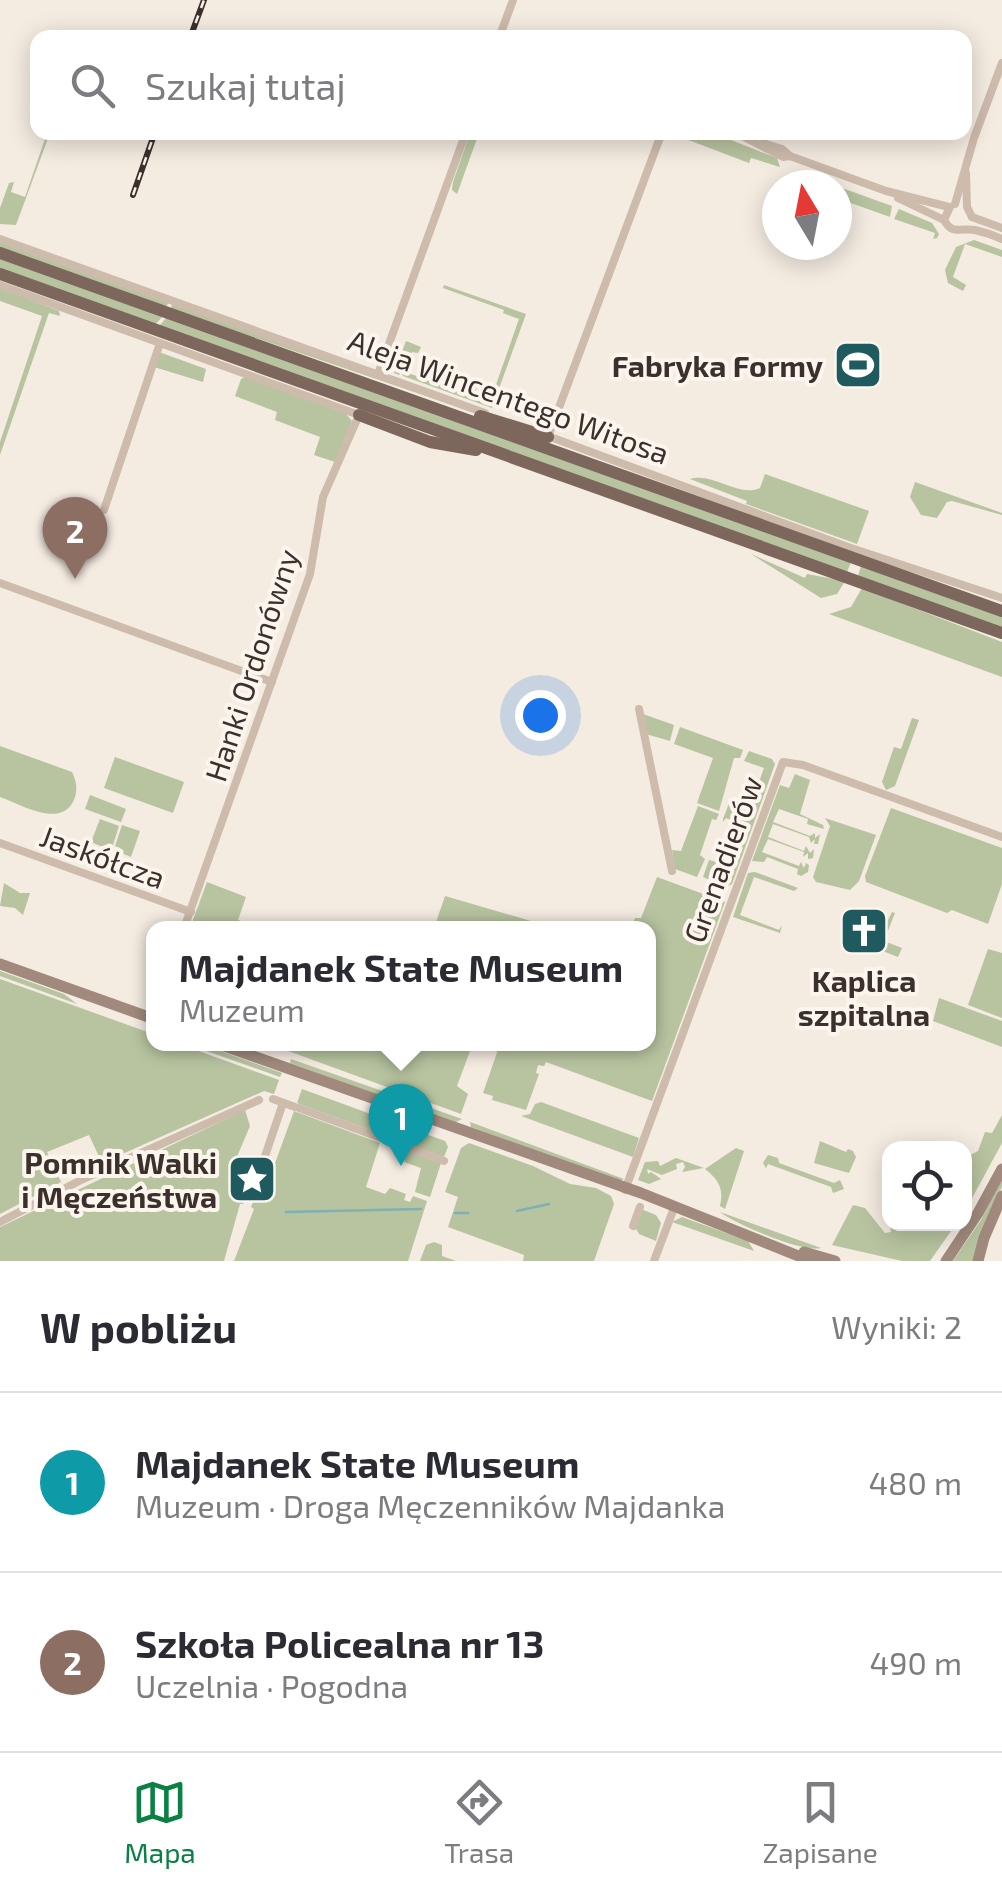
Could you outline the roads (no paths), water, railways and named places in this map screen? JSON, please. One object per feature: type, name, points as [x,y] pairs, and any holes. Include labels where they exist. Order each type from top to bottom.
[{"type":"main road","name":"Aleja Wincentego Witosa","points":[[0,252],[1002,609]]},
{"type":"main road","name":"Aleja Wincentego Witosa","points":[[0,274],[934,608],[1002,636]]},
{"type":"main road","points":[[405,398],[548,436]]},
{"type":"main road","points":[[359,416],[430,442],[504,454]]},
{"type":"main road","points":[[628,499],[682,525]]},
{"type":"street","points":[[502,30],[513,0]]},
{"type":"street","points":[[944,220],[1002,63]]},
{"type":"street","points":[[378,374],[463,140]]},
{"type":"street","points":[[548,436],[659,140]]},
{"type":"street","points":[[754,140],[886,191],[944,220],[953,231],[967,229],[1002,238]]},
{"type":"street","points":[[967,163],[967,207],[972,216],[1002,228]]},
{"type":"street","points":[[886,191],[967,207]]},
{"type":"street","points":[[967,229],[972,216]]},
{"type":"street","name":"Aleja Wincentego Witosa","points":[[0,239],[548,436],[846,551]]},
{"type":"street","points":[[0,285],[359,416]]},
{"type":"street","points":[[104,510],[160,343]]},
{"type":"street","name":"Hanki Ordonówny","points":[[187,921],[310,574],[323,497],[359,416]]},
{"type":"street","name":"Aleja Wincentego Witosa","points":[[873,560],[1002,598]]},
{"type":"street","points":[[0,583],[272,682]]},
{"type":"street","points":[[639,709],[672,871]]},
{"type":"street","name":"Grenadierów","points":[[625,1190],[783,762],[803,764],[1002,837]]},
{"type":"street","name":"Jaskółcza","points":[[0,844],[190,912]]},
{"type":"street","points":[[0,964],[146,1016]]},
{"type":"street","points":[[238,1051],[661,1201],[668,1207],[836,1261]]},
{"type":"street","points":[[0,1222],[81,1180],[265,1099],[283,1102],[444,1161]]},
{"type":"street","points":[[254,1185],[283,1102]]},
{"type":"street","points":[[946,1261],[1002,1169]]},
{"type":"street","points":[[978,1261],[1002,1196]]},
{"type":"street","points":[[654,1261],[669,1221],[668,1207]]},
{"type":"street","points":[[748,1235],[811,1261]]},
{"type":"waterway","points":[[517,1211],[549,1204]]},
{"type":"waterway","points":[[286,1212],[421,1209]]},
{"type":"waterway","points":[[455,1213],[468,1213]]},
{"type":"railway","points":[[193,30],[204,0]]},
{"type":"railway","points":[[133,195],[152,140]]},
{"type":"place","name":"Fabryka Formy","points":[[858,365]]},
{"type":"place","name":"Szkoła Policealna nr 13","points":[[75,579]]},
{"type":"place","name":"Kaplica szpitalna","points":[[864,931]]},
{"type":"place","name":"Majdanek State Museum","points":[[401,1166]]},
{"type":"place","name":"Pomnik Walki i Męczeństwa","points":[[252,1179]]}]
